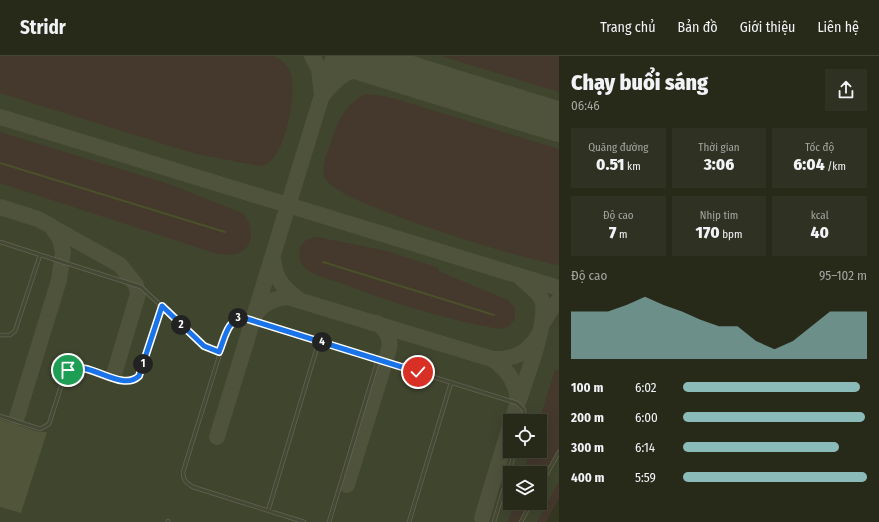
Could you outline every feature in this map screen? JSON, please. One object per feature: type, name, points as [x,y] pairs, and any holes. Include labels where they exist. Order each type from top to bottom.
[{"type":"lane","points":[[0,242],[141,287],[204,346],[219,352]]},
{"type":"lane","points":[[0,335],[10,335],[15,331],[40,255]]},
{"type":"lane","points":[[0,416],[40,429],[46,427],[49,424],[65,374],[73,367],[124,381],[134,380],[139,376],[162,306]]},
{"type":"lane","points":[[304,522],[193,488],[186,484],[183,478],[183,472],[219,352],[228,328],[237,318],[244,318],[517,403],[524,410],[524,414]]},
{"type":"lane","points":[[268,511],[319,341]]},
{"type":"lane","points":[[329,522],[378,360]]},
{"type":"lane","points":[[409,522],[451,383]]},
{"type":"lane","points":[[547,473],[559,452]]},
{"type":"lane","points":[[494,522],[513,458]]},
{"type":"lane","points":[[521,522],[527,510]]},
{"type":"shaded area","points":[[0,56],[559,56],[559,483],[547,505],[547,466],[503,466],[503,510],[544,510],[538,522],[0,522]]},
{"type":"shaded area","points":[[0,56],[273,56],[286,65],[289,70],[293,90],[292,103],[282,143],[271,161],[260,166],[196,154],[0,93]]},
{"type":"shaded area","points":[[441,56],[559,56],[559,92]]},
{"type":"shaded area","points":[[365,94],[384,96],[399,100],[559,149],[559,265],[511,253],[435,230],[363,202],[338,190],[326,180],[323,171],[325,160],[337,125],[348,107]]},
{"type":"shaded area","points":[[0,132],[169,184],[242,213],[249,222],[251,234],[248,245],[244,250],[236,254],[214,253],[0,183]]},
{"type":"shaded area","points":[[317,237],[387,251],[439,268],[438,271],[508,300],[515,307],[515,319],[508,327],[499,329],[479,325],[418,310],[320,276],[302,265],[300,261],[300,248],[303,243],[309,239]]},
{"type":"shaded area","points":[[555,370],[559,370],[559,449],[547,471],[547,466],[525,466],[528,458],[547,458],[547,414],[541,414]]},
{"type":"shaded area","points":[[559,481],[559,498],[546,522],[537,522],[543,510],[547,510],[547,503]]},
{"type":"shaded area","points":[[512,510],[526,510],[519,522],[508,522]]},
{"type":"building","points":[[0,419],[39,432],[47,432],[21,513],[0,507]]},
{"type":"waterway","points":[[0,163],[225,232]]},
{"type":"waterway","points":[[323,262],[494,315]]},
{"type":"taxiway","points":[[312,56],[319,69],[322,96],[334,82],[346,73],[369,66],[379,66]]},
{"type":"taxiway","points":[[217,437],[334,56]]},
{"type":"taxiway","points":[[0,117],[559,288]]},
{"type":"taxiway","points":[[0,207],[38,219],[51,226],[60,239],[63,252],[59,280],[17,417]]},
{"type":"taxiway","points":[[52,227],[120,265],[136,285],[138,294],[115,371]]},
{"type":"taxiway","points":[[273,259],[276,272],[284,287],[298,299]]},
{"type":"taxiway","points":[[514,414],[538,341],[542,325],[543,310],[542,300],[540,297],[521,278]]},
{"type":"taxiway","points":[[255,315],[265,304],[288,297],[492,359],[507,358],[520,354],[531,346],[540,333]]},
{"type":"taxiway","points":[[542,324],[559,300]]},
{"type":"taxiway","points":[[347,485],[389,349],[387,334],[377,323]]},
{"type":"taxiway","points":[[492,359],[507,372],[513,382],[518,401]]},
{"type":"taxiway","points":[[482,518],[503,449]]},
{"type":"runway","points":[[346,56],[559,122]]},
{"type":"route","points":[[68,370],[73,367],[79,367],[124,381],[130,382],[134,380],[139,376],[162,306],[204,346],[219,352],[228,328],[232,322],[237,318],[244,318],[418,372]]}]
